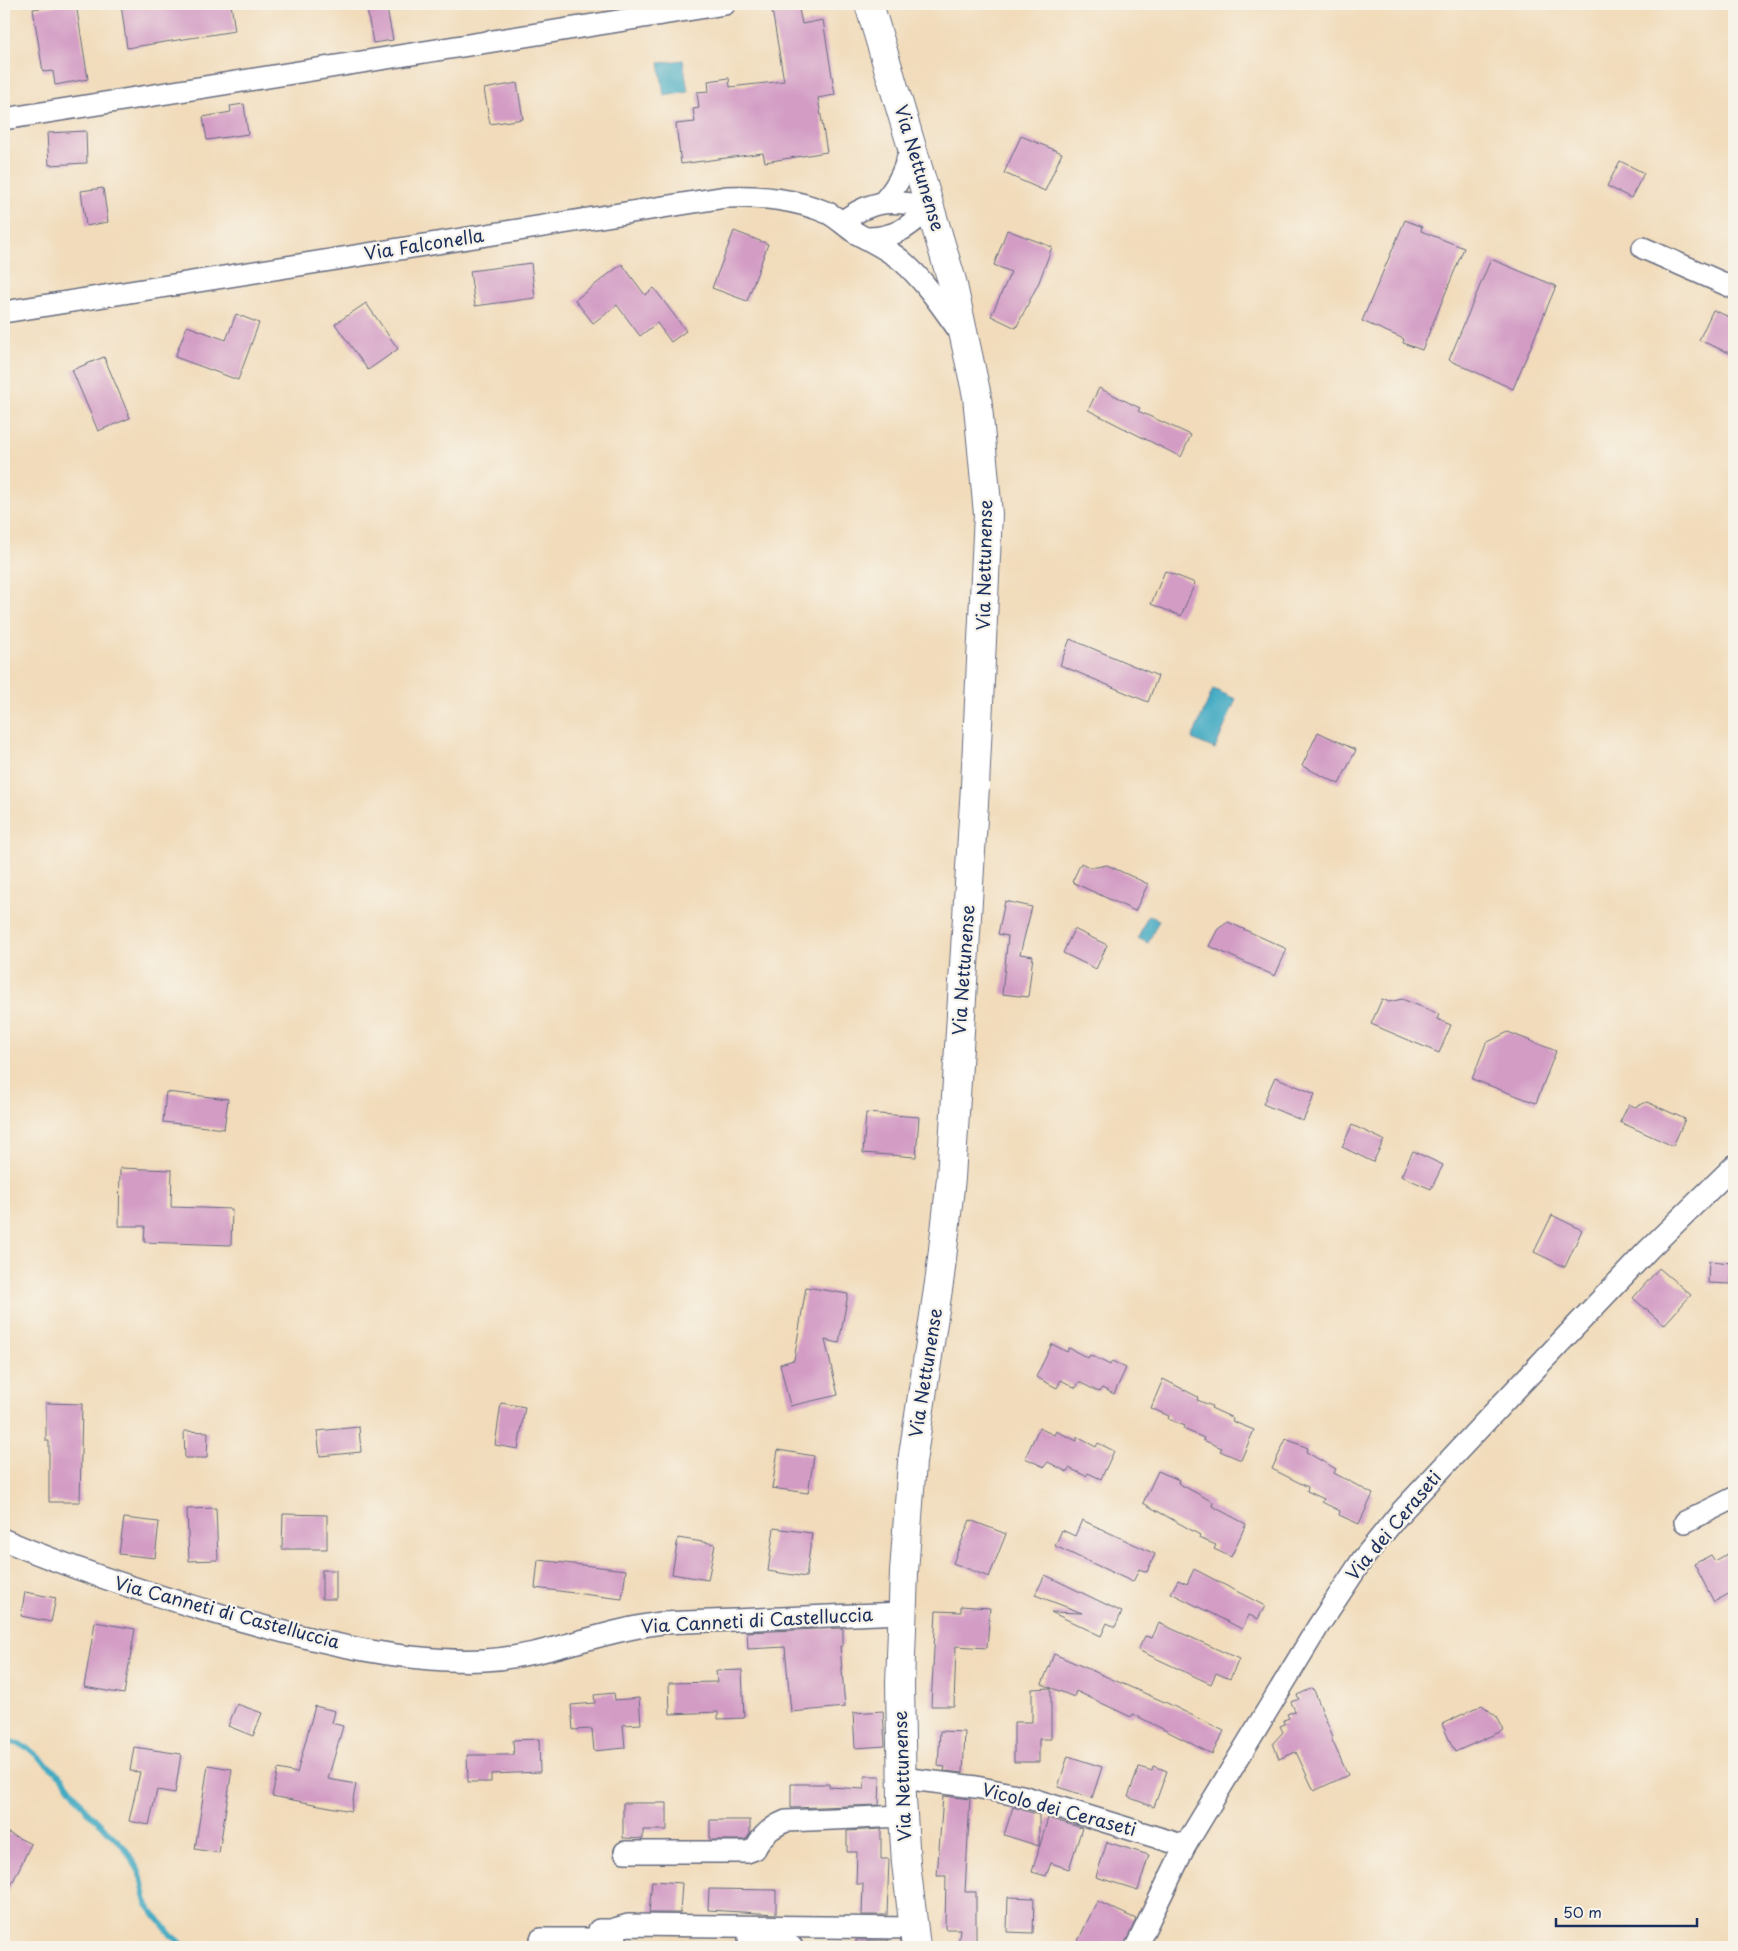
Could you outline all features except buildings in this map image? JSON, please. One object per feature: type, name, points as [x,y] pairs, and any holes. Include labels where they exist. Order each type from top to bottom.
[{"type":"main road","name":"Via Nettunense","points":[[869,4],[931,207],[966,340],[977,396],[986,472],[987,566],[951,1178],[940,1276],[912,1462],[902,1614],[901,1778],[914,1938]]},
{"type":"street","points":[[4,119],[726,4]]},
{"type":"street","points":[[883,202],[895,189],[904,171],[912,143]]},
{"type":"street","name":"Via Falconella","points":[[4,312],[726,197],[760,196],[789,200],[828,214],[857,233],[869,238],[901,260],[922,281],[966,340]]},
{"type":"street","points":[[842,222],[856,211],[883,202],[931,207]]},
{"type":"street","points":[[869,238],[892,236],[908,226],[931,207]]},
{"type":"street","points":[[1643,248],[1734,288]]},
{"type":"street","name":"Via dei Ceraseti","points":[[1136,1947],[1186,1846],[1334,1601],[1387,1529],[1642,1256],[1734,1166]]},
{"type":"street","points":[[1685,1522],[1734,1498]]},
{"type":"street","name":"Via Canneti di Castelluccia","points":[[4,1540],[103,1579],[273,1630],[313,1640],[433,1658],[470,1660],[516,1656],[632,1628],[662,1623],[902,1614]]},
{"type":"street","name":"Vicolo dei Ceraseti","points":[[901,1778],[976,1787],[1022,1796],[1186,1846]]},
{"type":"street","points":[[624,1852],[747,1852],[755,1849],[761,1838],[773,1826],[786,1821],[903,1816]]},
{"type":"street","points":[[599,1930],[611,1930],[628,1925],[914,1938]]},
{"type":"street","points":[[541,1939],[607,1940],[634,1936],[772,1940],[792,1947]]},
{"type":"water","points":[[683,60],[688,92],[664,96],[659,63]]},
{"type":"water","points":[[1213,689],[1236,699],[1215,749],[1192,739]]},
{"type":"water","points":[[1148,915],[1159,920],[1148,943],[1138,938]]},
{"type":"waterway","points":[[4,1739],[28,1748],[63,1778],[87,1811],[125,1848],[140,1873],[147,1905],[171,1935],[186,1947]]}]
